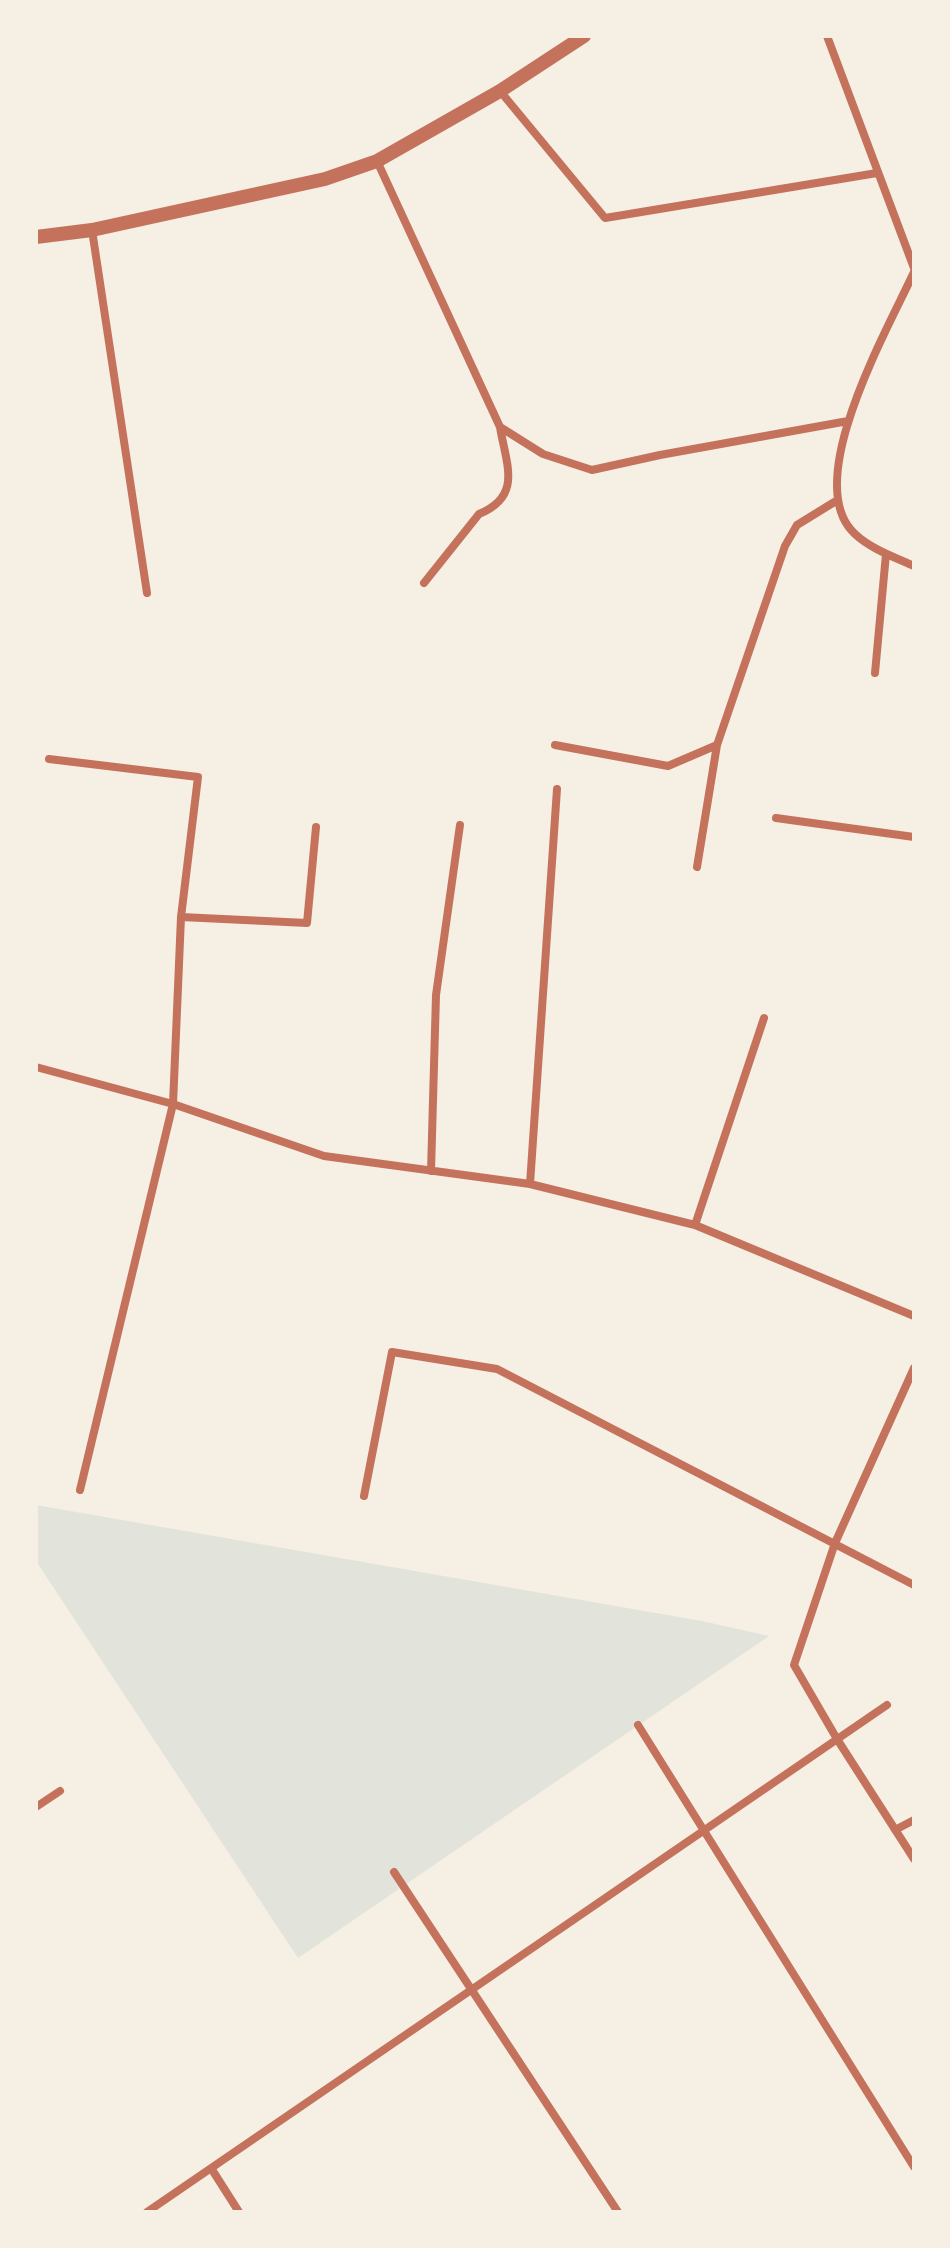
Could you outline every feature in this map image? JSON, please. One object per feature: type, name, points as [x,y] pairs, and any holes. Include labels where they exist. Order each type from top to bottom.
[{"type":"street","points":[[36,237],[92,230],[325,179],[377,161],[500,91],[584,36]]},
{"type":"street","points":[[827,36],[914,270],[848,421],[836,467],[836,501],[853,532],[886,554],[914,566]]},
{"type":"street","points":[[500,91],[605,218],[877,173]]},
{"type":"street","points":[[377,161],[500,427],[510,486],[505,496],[490,510],[479,514],[424,583]]},
{"type":"street","points":[[92,230],[147,593]]},
{"type":"street","points":[[500,427],[543,454],[592,470],[848,421]]},
{"type":"street","points":[[697,867],[717,745],[785,546],[797,525],[836,501]]},
{"type":"street","points":[[875,673],[886,554]]},
{"type":"street","points":[[555,745],[668,766],[717,745]]},
{"type":"street","points":[[49,759],[198,777],[181,917],[173,1104],[80,1490]]},
{"type":"street","points":[[530,1184],[557,789]]},
{"type":"street","points":[[776,818],[914,837]]},
{"type":"street","points":[[431,1171],[436,995],[460,825]]},
{"type":"street","points":[[181,917],[307,923],[316,827]]},
{"type":"street","points":[[695,1225],[764,1018]]},
{"type":"street","points":[[36,1067],[173,1104],[324,1156],[530,1184],[695,1225],[914,1316]]},
{"type":"street","points":[[364,1496],[392,1352],[497,1369],[914,1585]]},
{"type":"street","points":[[914,1368],[835,1543],[794,1665],[914,1859]]},
{"type":"street","points":[[147,2212],[887,1705]]},
{"type":"street","points":[[638,1725],[914,2167]]},
{"type":"street","points":[[36,1807],[60,1791]]},
{"type":"street","points":[[895,1830],[914,1820]]},
{"type":"street","points":[[394,1872],[618,2212]]},
{"type":"street","points":[[211,2168],[239,2212]]},
{"type":"shaded area","points":[[36,1505],[702,1621],[769,1636],[298,1958],[36,1561]]}]
